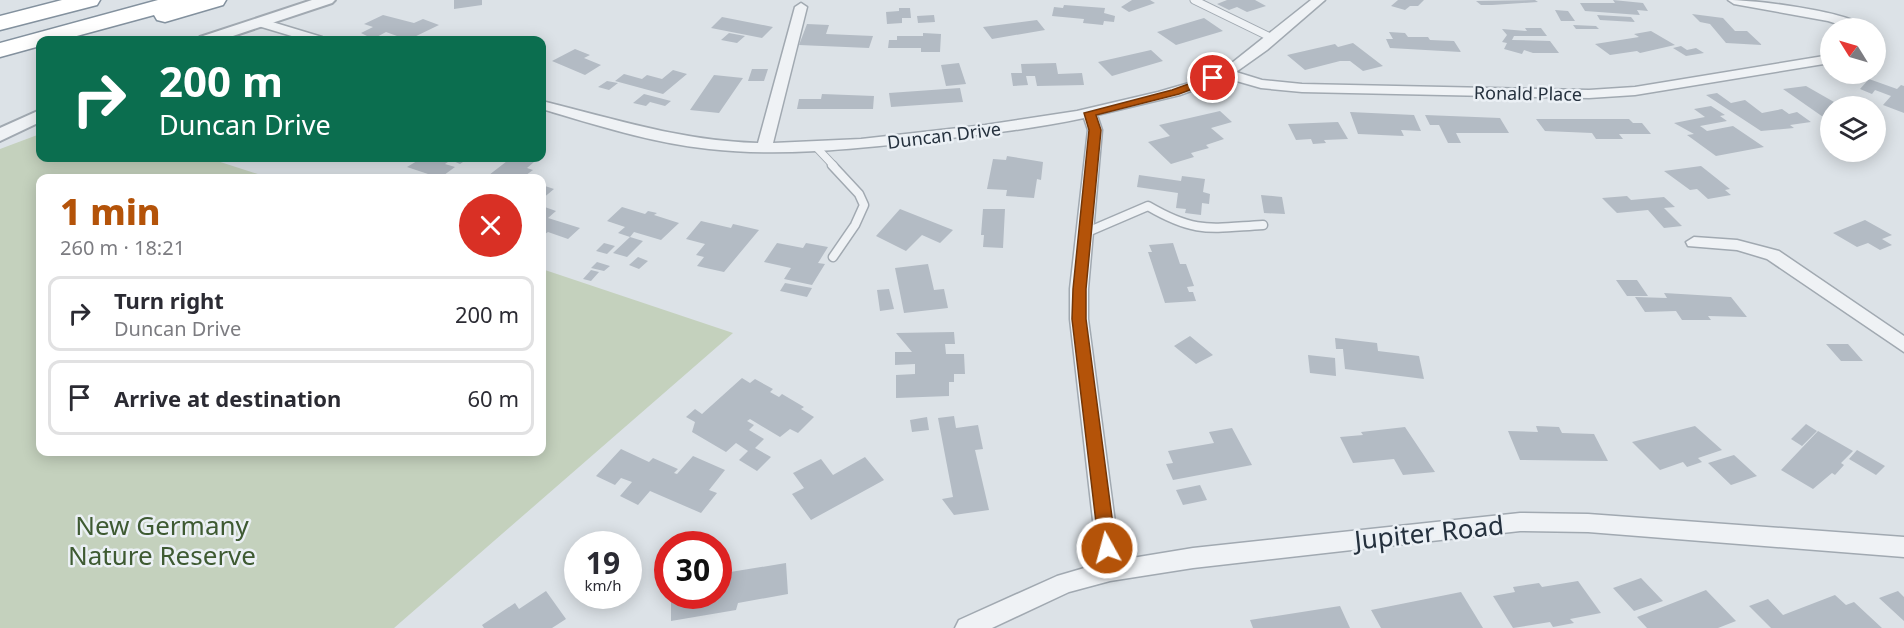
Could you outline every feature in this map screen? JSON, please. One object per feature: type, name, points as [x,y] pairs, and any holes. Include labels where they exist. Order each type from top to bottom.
[{"type":"highway","points":[[0,23],[89,0]]},
{"type":"highway","points":[[0,34],[125,0]]},
{"type":"highway","points":[[52,36],[184,0]]},
{"type":"highway","points":[[88,36],[215,0]]},
{"type":"highway","points":[[0,50],[36,40]]},
{"type":"highway","points":[[0,64],[36,52]]},
{"type":"street","points":[[218,36],[327,0]]},
{"type":"street","name":"Duncan Drive","points":[[546,106],[667,138],[730,147],[817,148],[1021,125],[1089,113],[1176,92],[1225,73],[1319,0]]},
{"type":"street","points":[[1734,0],[1830,18]]},
{"type":"street","points":[[764,148],[801,7]]},
{"type":"street","points":[[259,22],[304,36]]},
{"type":"street","name":"Ronald Place","points":[[1225,73],[1260,84],[1302,88],[1589,94],[1635,91],[1820,61]]},
{"type":"street","points":[[1089,113],[1095,130],[1079,319],[1110,570]]},
{"type":"street","points":[[0,135],[36,117]]},
{"type":"street","points":[[1694,242],[1743,246],[1773,255],[1904,345]]},
{"type":"street","name":"Jupiter Road","points":[[967,628],[1065,583],[1110,570],[1193,558],[1520,522],[1559,521],[1904,547]]},
{"type":"lane","points":[[1194,0],[1272,38]]},
{"type":"lane","points":[[817,148],[859,194],[864,205],[855,225],[833,257]]},
{"type":"lane","points":[[1085,233],[1148,206],[1172,220],[1199,229],[1263,225]]},
{"type":"green space","name":"New Germany Nature Reserve","points":[[36,136],[36,162],[220,162],[258,174],[36,174],[36,456],[546,456],[546,270],[733,333],[394,628],[0,628],[0,149]]},
{"type":"building","points":[[454,0],[482,0],[482,5],[454,9]]},
{"type":"building","points":[[1132,0],[1150,0],[1155,3],[1129,12],[1121,7]]},
{"type":"building","points":[[1227,0],[1255,0],[1266,6],[1247,12],[1237,7],[1229,10],[1217,4]]},
{"type":"building","points":[[1398,0],[1424,0],[1418,6],[1410,6],[1405,10],[1391,6]]},
{"type":"building","points":[[1535,0],[1538,2],[1492,5],[1481,5],[1476,1]]},
{"type":"building","points":[[1613,0],[1643,3],[1648,11],[1637,10],[1640,15],[1585,11],[1580,3],[1615,3]]},
{"type":"building","points":[[1064,5],[1105,8],[1104,13],[1115,16],[1114,22],[1104,21],[1103,25],[1083,23],[1084,19],[1052,16],[1054,7],[1063,8]]},
{"type":"building","points":[[899,8],[910,8],[911,18],[902,18],[902,23],[887,24],[886,12],[899,11]]},
{"type":"building","points":[[1555,10],[1568,11],[1575,21],[1561,21]]},
{"type":"building","points":[[1692,14],[1723,18],[1735,31],[1747,31],[1762,45],[1726,43],[1710,24],[1700,22]]},
{"type":"building","points":[[383,15],[414,23],[423,19],[439,25],[416,36],[397,36],[386,32],[379,36],[367,36],[361,33],[373,27],[364,24]]},
{"type":"building","points":[[934,15],[935,22],[918,23],[917,16]]},
{"type":"building","points":[[1597,15],[1631,17],[1635,22],[1600,20]]},
{"type":"building","points":[[722,17],[773,27],[762,38],[711,28]]},
{"type":"building","points":[[1204,18],[1223,31],[1176,45],[1157,32]]},
{"type":"building","points":[[1037,20],[1045,30],[992,39],[983,27]]},
{"type":"building","points":[[807,24],[829,25],[826,34],[873,36],[869,48],[799,45]]},
{"type":"building","points":[[1573,25],[1596,26],[1599,29],[1576,29]]},
{"type":"building","points":[[1525,28],[1541,28],[1547,36],[1514,36],[1512,40],[1550,41],[1559,53],[1533,53],[1524,50],[1522,54],[1504,49],[1507,43],[1502,42],[1507,35],[1502,29],[1527,31]]},
{"type":"building","points":[[1651,31],[1675,45],[1640,53],[1637,51],[1610,55],[1595,44],[1639,37],[1634,34]]},
{"type":"building","points":[[1389,32],[1405,33],[1408,37],[1454,41],[1461,52],[1390,48],[1386,39],[1393,39]]},
{"type":"building","points":[[729,33],[745,36],[737,43],[721,40]]},
{"type":"building","points":[[923,33],[941,34],[940,52],[921,52],[921,48],[888,48],[889,40],[897,40],[897,36],[923,36]]},
{"type":"building","points":[[1353,43],[1383,66],[1363,71],[1350,61],[1340,61],[1305,70],[1287,55],[1335,44],[1338,47]]},
{"type":"building","points":[[1681,46],[1687,50],[1696,48],[1704,53],[1686,56],[1673,48]]},
{"type":"building","points":[[575,49],[590,55],[584,58],[601,65],[585,75],[552,61]]},
{"type":"building","points":[[1151,50],[1163,61],[1112,76],[1098,62]]},
{"type":"building","points":[[959,63],[966,84],[946,86],[941,65]]},
{"type":"building","points":[[1056,63],[1058,74],[1082,73],[1084,85],[1037,86],[1035,76],[1026,76],[1028,85],[1013,86],[1011,73],[1022,73],[1021,64]]},
{"type":"building","points":[[752,69],[768,69],[764,81],[748,81]]},
{"type":"building","points":[[673,70],[687,74],[663,94],[615,81],[624,74],[642,79],[647,75],[662,79]]},
{"type":"building","points":[[714,75],[743,78],[719,113],[690,110]]},
{"type":"building","points":[[607,81],[618,83],[609,90],[598,87]]},
{"type":"building","points":[[1864,84],[1883,84],[1897,89],[1901,85],[1904,86],[1904,113],[1886,106],[1886,102],[1891,96],[1875,90],[1872,94],[1860,89]]},
{"type":"building","points":[[1806,86],[1824,96],[1820,96],[1820,115],[1783,89]]},
{"type":"building","points":[[960,88],[963,102],[891,107],[889,93]]},
{"type":"building","points":[[1717,93],[1731,103],[1745,100],[1762,113],[1782,109],[1789,114],[1797,112],[1811,122],[1790,125],[1794,128],[1761,131],[1706,95]]},
{"type":"building","points":[[644,94],[671,101],[665,106],[650,102],[646,106],[633,103]]},
{"type":"building","points":[[822,94],[874,96],[873,109],[797,109],[799,99],[821,99]]},
{"type":"building","points":[[1711,106],[1725,115],[1720,116],[1727,121],[1700,126],[1707,131],[1733,126],[1764,147],[1716,156],[1687,135],[1694,134],[1674,123],[1705,117],[1694,109]]},
{"type":"building","points":[[1220,111],[1232,122],[1211,128],[1224,139],[1206,145],[1209,148],[1191,153],[1194,157],[1171,164],[1148,142],[1170,136],[1159,125]]},
{"type":"building","points":[[1350,112],[1414,115],[1421,131],[1401,130],[1404,136],[1358,134]]},
{"type":"building","points":[[1425,115],[1500,118],[1509,133],[1456,133],[1461,143],[1448,143],[1439,125],[1430,125]]},
{"type":"building","points":[[1536,119],[1629,119],[1633,123],[1642,123],[1651,134],[1619,134],[1623,139],[1596,139],[1592,133],[1545,131]]},
{"type":"building","points":[[1338,122],[1348,139],[1324,140],[1326,143],[1313,144],[1311,139],[1296,140],[1288,124]]},
{"type":"building","points":[[1007,156],[1043,162],[1041,180],[1037,179],[1034,198],[1006,196],[1007,190],[987,189],[993,159],[1006,160]]},
{"type":"building","points":[[415,162],[448,162],[445,164],[455,167],[445,174],[428,174],[407,167]]},
{"type":"building","points":[[506,162],[534,162],[527,168],[533,170],[528,174],[490,174]]},
{"type":"building","points":[[1701,166],[1730,189],[1725,190],[1731,195],[1708,199],[1697,189],[1690,190],[1664,171]]},
{"type":"building","points":[[1139,175],[1181,181],[1182,176],[1205,179],[1203,192],[1210,194],[1209,204],[1202,203],[1201,215],[1185,213],[1186,209],[1176,208],[1178,193],[1137,187]]},
{"type":"building","points":[[546,186],[554,189],[546,196]]},
{"type":"building","points":[[1261,195],[1282,197],[1285,214],[1264,213]]},
{"type":"building","points":[[1627,196],[1631,200],[1664,197],[1675,207],[1664,208],[1682,226],[1664,228],[1648,210],[1617,213],[1602,198]]},
{"type":"building","points":[[546,207],[556,211],[548,218],[580,228],[568,239],[546,233]]},
{"type":"building","points":[[622,207],[645,214],[648,211],[657,213],[654,215],[679,223],[661,240],[634,232],[630,237],[618,233],[625,227],[607,221]]},
{"type":"building","points":[[900,209],[953,230],[940,243],[922,235],[906,251],[876,236]]},
{"type":"building","points":[[983,209],[1005,209],[1003,248],[983,247],[984,235],[981,235]]},
{"type":"building","points":[[1865,220],[1892,235],[1882,239],[1892,245],[1880,250],[1868,243],[1857,247],[1833,233]]},
{"type":"building","points":[[701,221],[731,228],[733,224],[759,230],[724,272],[697,266],[704,257],[696,255],[705,244],[686,239]]},
{"type":"building","points":[[630,237],[643,241],[627,257],[613,253]]},
{"type":"building","points":[[604,243],[615,246],[607,254],[596,251]]},
{"type":"building","points":[[777,243],[803,248],[806,243],[828,247],[818,263],[825,264],[812,285],[784,279],[791,268],[764,262]]},
{"type":"building","points":[[1173,243],[1180,264],[1186,264],[1194,286],[1187,287],[1189,292],[1193,292],[1196,301],[1165,303],[1148,252],[1152,252],[1149,245]]},
{"type":"building","points":[[638,257],[648,261],[639,269],[629,265]]},
{"type":"building","points":[[597,262],[610,266],[604,271],[591,268]]},
{"type":"building","points":[[928,264],[934,290],[944,289],[948,308],[904,313],[895,268]]},
{"type":"building","points":[[591,270],[599,272],[591,281],[583,279]]},
{"type":"building","points":[[1616,280],[1637,280],[1648,296],[1627,296]]},
{"type":"building","points":[[785,283],[812,288],[807,297],[780,291]]},
{"type":"building","points":[[889,289],[894,309],[880,311],[877,290]]},
{"type":"building","points":[[1664,293],[1731,297],[1747,317],[1708,316],[1711,320],[1682,320],[1676,311],[1645,312],[1635,297],[1667,298]]},
{"type":"building","points":[[954,332],[955,344],[945,344],[946,354],[964,354],[965,374],[954,374],[954,382],[949,382],[949,396],[896,398],[896,375],[915,374],[915,364],[895,365],[895,352],[912,352],[896,333]]},
{"type":"building","points":[[1190,336],[1213,355],[1196,364],[1174,346]]},
{"type":"building","points":[[1335,338],[1377,343],[1378,351],[1419,356],[1424,379],[1345,369],[1343,349],[1336,349]]},
{"type":"building","points":[[1826,344],[1848,344],[1863,361],[1841,361]]},
{"type":"building","points":[[1308,355],[1335,358],[1336,376],[1310,373]]},
{"type":"building","points":[[742,378],[750,383],[755,379],[773,389],[770,392],[779,397],[782,394],[804,407],[801,409],[814,417],[798,433],[790,429],[780,437],[750,419],[747,421],[754,425],[749,430],[764,439],[755,448],[771,457],[757,471],[739,460],[748,451],[736,443],[726,452],[692,432],[695,422],[686,417],[695,409],[702,414]]},
{"type":"building","points":[[954,416],[956,428],[978,425],[983,449],[975,450],[989,510],[954,515],[942,499],[953,497],[938,418]]},
{"type":"building","points":[[927,417],[929,430],[912,432],[910,420]]},
{"type":"building","points":[[1806,424],[1817,431],[1802,446],[1791,439]]},
{"type":"building","points":[[1536,426],[1559,427],[1562,433],[1594,434],[1608,461],[1520,460],[1508,431],[1538,432]]},
{"type":"building","points":[[1695,426],[1722,450],[1698,458],[1702,462],[1687,467],[1683,462],[1660,470],[1632,442]]},
{"type":"building","points":[[1405,427],[1435,472],[1403,475],[1394,459],[1353,463],[1340,437],[1363,435],[1361,432]]},
{"type":"building","points":[[1232,428],[1252,465],[1173,480],[1166,464],[1173,463],[1168,451],[1214,443],[1209,432]]},
{"type":"building","points":[[1818,431],[1853,451],[1841,463],[1844,465],[1835,475],[1832,473],[1813,489],[1781,470]]},
{"type":"building","points":[[621,449],[649,462],[653,458],[678,469],[674,473],[677,474],[693,456],[725,470],[709,490],[717,493],[701,513],[650,491],[638,505],[620,496],[632,482],[621,478],[615,485],[596,476]]},
{"type":"building","points":[[1857,450],[1885,466],[1876,475],[1849,459]]},
{"type":"building","points":[[1734,455],[1757,476],[1731,485],[1708,463]]},
{"type":"building","points":[[865,457],[884,480],[811,520],[792,494],[804,488],[793,473],[821,459],[833,475]]},
{"type":"building","points":[[1200,485],[1207,500],[1183,505],[1176,490]]},
{"type":"building","points":[[786,563],[788,594],[738,603],[736,610],[671,621],[671,609],[732,609],[732,572]]},
{"type":"building","points":[[1641,578],[1663,601],[1634,611],[1613,588]]},
{"type":"building","points":[[1578,581],[1601,613],[1570,619],[1574,623],[1553,627],[1550,622],[1513,628],[1493,596],[1515,592],[1513,587],[1539,583],[1542,587]]},
{"type":"building","points":[[1706,590],[1736,621],[1718,628],[1647,628],[1637,617]]},
{"type":"building","points":[[546,591],[566,619],[552,628],[484,628],[482,625],[515,603],[519,609]]},
{"type":"building","points":[[1898,591],[1904,597],[1904,621],[1879,598]]},
{"type":"building","points":[[1461,592],[1483,628],[1381,628],[1371,610]]},
{"type":"building","points":[[1835,595],[1846,605],[1854,602],[1882,628],[1771,628],[1749,606],[1768,599],[1783,615]]},
{"type":"building","points":[[1340,606],[1350,628],[1253,628],[1250,620]]},
{"type":"route","points":[[1107,548],[1079,319],[1079,289],[1095,130],[1089,113],[1176,92],[1213,78]]}]
